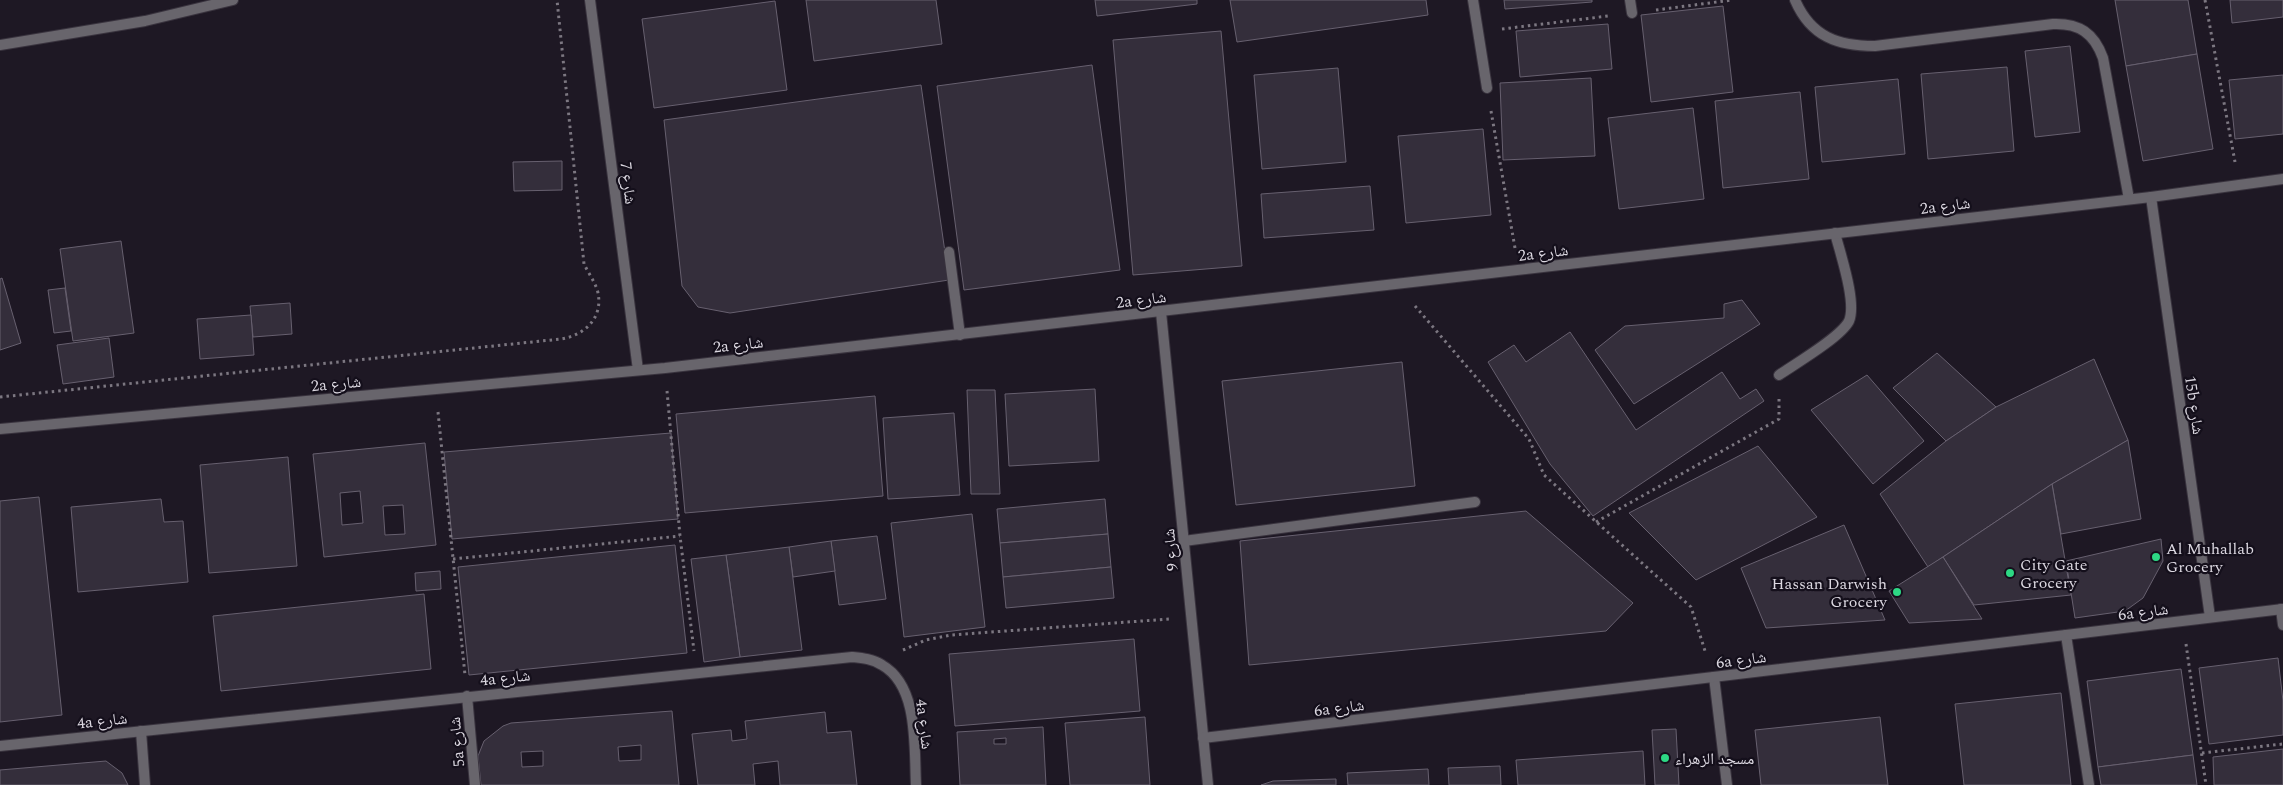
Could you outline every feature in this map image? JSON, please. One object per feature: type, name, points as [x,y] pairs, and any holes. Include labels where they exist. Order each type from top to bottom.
[{"type":"street","points":[[0,45],[145,20],[233,0]]},
{"type":"street","name":"شارع 7","points":[[590,0],[638,370]]},
{"type":"street","points":[[1473,0],[1487,88]]},
{"type":"street","points":[[1630,0],[1632,13]]},
{"type":"street","points":[[1795,0],[1800,12],[1815,29],[1833,41],[1854,46],[1876,46],[2053,24],[2067,24],[2080,27],[2091,35],[2103,58],[2129,199]]},
{"type":"street","name":"2a شارع","points":[[0,429],[665,368],[2151,197],[2283,179]]},
{"type":"street","name":"15b شارع","points":[[2151,197],[2210,618]]},
{"type":"street","points":[[1779,376],[1838,334],[1849,320],[1851,302],[1835,233]]},
{"type":"street","points":[[949,252],[960,335]]},
{"type":"street","name":"شارع 9","points":[[1161,312],[1208,785]]},
{"type":"street","points":[[1184,541],[1474,502]]},
{"type":"street","points":[[2282,609],[2283,625]]},
{"type":"street","name":"6a شارع","points":[[1203,738],[2282,609]]},
{"type":"street","points":[[2066,635],[2090,785]]},
{"type":"street","name":"4a شارع","points":[[0,746],[843,657],[868,659],[882,665],[895,676],[905,691],[911,708],[916,785]]},
{"type":"street","points":[[1714,677],[1727,785]]},
{"type":"street","name":"5a شارع","points":[[467,696],[475,785]]},
{"type":"street","points":[[141,731],[146,785]]},
{"type":"path","points":[[0,396],[561,339],[581,333],[590,326],[596,315],[599,302],[597,288],[584,264],[556,0]]},
{"type":"path","points":[[1478,32],[1732,0]]},
{"type":"path","points":[[2205,0],[2240,185]]},
{"type":"path","points":[[1487,88],[1519,270]]},
{"type":"path","points":[[1396,285],[1529,439],[1544,475],[1691,607],[1714,677]]},
{"type":"path","points":[[665,368],[680,536],[697,672]]},
{"type":"path","points":[[1596,522],[1779,419],[1779,376]]},
{"type":"path","points":[[435,389],[467,696]]},
{"type":"path","points":[[453,559],[680,536]]},
{"type":"path","points":[[882,665],[902,650],[926,640],[951,635],[1191,617]]},
{"type":"path","points":[[2182,621],[2206,785]]},
{"type":"path","points":[[2202,753],[2283,744]]},
{"type":"building","points":[[806,0],[936,0],[942,44],[814,61]]},
{"type":"building","points":[[1095,0],[1197,0],[1197,4],[1097,16]]},
{"type":"building","points":[[1230,0],[1426,0],[1428,15],[1237,42]]},
{"type":"building","points":[[1504,0],[1592,0],[1592,2],[1505,9]]},
{"type":"building","points":[[2115,0],[2188,0],[2197,54],[2126,66]]},
{"type":"building","points":[[2230,0],[2283,0],[2283,17],[2232,23]]},
{"type":"building","points":[[775,1],[787,90],[654,108],[642,19]]},
{"type":"building","points":[[1723,6],[1733,92],[1651,102],[1641,15]]},
{"type":"building","points":[[1608,24],[1612,69],[1520,77],[1516,31]]},
{"type":"building","points":[[1221,31],[1242,266],[1133,275],[1113,40]]},
{"type":"building","points":[[2070,46],[2080,132],[2035,137],[2025,51]]},
{"type":"building","points":[[2197,54],[2213,149],[2143,161],[2126,66]]},
{"type":"building","points":[[1092,65],[1120,270],[964,290],[937,86]]},
{"type":"building","points":[[2007,67],[2014,151],[1928,159],[1921,74]]},
{"type":"building","points":[[1338,68],[1346,162],[1262,169],[1254,75]]},
{"type":"building","points":[[2283,75],[2283,134],[2235,139],[2229,80]]},
{"type":"building","points":[[1591,78],[1595,156],[1503,160],[1500,83]]},
{"type":"building","points":[[1898,79],[1905,154],[1822,162],[1815,87]]},
{"type":"building","points":[[921,85],[949,280],[730,313],[698,307],[682,286],[664,120]]},
{"type":"building","points":[[1800,92],[1809,179],[1723,188],[1715,101]]},
{"type":"building","points":[[1693,108],[1704,199],[1619,209],[1608,118]]},
{"type":"building","points":[[1483,129],[1491,215],[1406,223],[1398,136]]},
{"type":"building","points":[[562,161],[562,190],[514,191],[513,162]]},
{"type":"building","points":[[1370,186],[1374,230],[1264,238],[1261,194]]},
{"type":"building","points":[[121,241],[134,333],[73,341],[60,249]]},
{"type":"building","points":[[2,278],[21,343],[0,350],[0,279]]},
{"type":"building","points":[[65,288],[71,331],[54,333],[48,290]]},
{"type":"building","points":[[1742,300],[1760,324],[1634,404],[1595,350],[1625,326],[1724,318],[1724,304]]},
{"type":"building","points":[[290,303],[292,334],[253,337],[250,306]]},
{"type":"building","points":[[251,315],[254,355],[200,359],[197,319]]},
{"type":"building","points":[[1570,332],[1636,430],[1722,372],[1740,399],[1756,389],[1764,401],[1593,516],[1550,464],[1488,362],[1514,345],[1526,362]]},
{"type":"building","points":[[109,338],[114,377],[63,384],[57,345]]},
{"type":"building","points":[[1937,353],[1996,407],[1946,441],[1893,388]]},
{"type":"building","points":[[2094,359],[2128,440],[2052,484],[1928,567],[1880,494],[1946,441],[1996,407]]},
{"type":"building","points":[[1402,362],[1415,486],[1236,505],[1222,381]]},
{"type":"building","points":[[1867,375],[1924,441],[1873,484],[1811,410]]},
{"type":"building","points":[[1095,389],[1099,461],[1009,466],[1005,394]]},
{"type":"building","points":[[967,390],[995,390],[1000,494],[971,494]]},
{"type":"building","points":[[875,396],[883,496],[685,513],[676,414]]},
{"type":"building","points":[[954,413],[960,495],[888,499],[883,418]]},
{"type":"building","points":[[671,433],[678,519],[452,539],[444,452]]},
{"type":"building","points":[[2128,440],[2141,519],[2061,534],[2052,484]]},
{"type":"building","points":[[425,443],[436,545],[324,557],[313,454]],"holes":[[[360,491],[363,523],[342,525],[340,493]],[[403,505],[405,534],[385,535],[383,506]]]},
{"type":"building","points":[[1758,446],[1817,517],[1696,580],[1629,513]]},
{"type":"building","points":[[288,457],[297,566],[209,573],[200,465]]},
{"type":"building","points":[[2052,484],[2071,595],[1974,605],[1943,557]]},
{"type":"building","points":[[39,497],[62,715],[0,722],[0,501]]},
{"type":"building","points":[[161,499],[164,522],[183,521],[188,582],[78,592],[71,507]]},
{"type":"building","points":[[1105,499],[1108,534],[1000,543],[997,509]]},
{"type":"building","points":[[1526,511],[1633,603],[1606,631],[1249,665],[1240,541]]},
{"type":"building","points":[[972,514],[985,627],[904,637],[891,523]]},
{"type":"building","points":[[1844,525],[1885,620],[1766,628],[1741,568]]},
{"type":"building","points":[[1108,534],[1111,567],[1003,577],[1000,543]]},
{"type":"building","points":[[877,536],[886,599],[839,605],[831,541]]},
{"type":"building","points":[[2161,539],[2163,561],[2143,598],[2125,611],[2075,618],[2066,561]]},
{"type":"building","points":[[831,541],[835,571],[793,577],[789,547]]},
{"type":"building","points":[[675,545],[687,653],[469,675],[458,567]]},
{"type":"building","points":[[789,547],[802,650],[740,657],[726,555]]},
{"type":"building","points":[[726,555],[740,657],[704,662],[691,559]]},
{"type":"building","points":[[1943,557],[1982,619],[1909,623],[1889,591]]},
{"type":"building","points":[[1111,567],[1114,598],[1006,608],[1003,577]]},
{"type":"building","points":[[440,571],[441,589],[416,591],[415,573]]},
{"type":"building","points":[[424,594],[431,669],[221,691],[213,616]]},
{"type":"building","points":[[1134,639],[1140,711],[955,726],[949,654]]},
{"type":"building","points":[[2278,658],[2283,701],[2283,735],[2209,744],[2199,668]]},
{"type":"building","points":[[2181,669],[2193,755],[2098,767],[2087,681]]},
{"type":"building","points":[[2061,693],[2071,785],[1964,785],[1955,704]]},
{"type":"building","points":[[672,711],[679,785],[481,785],[478,756],[484,741],[503,726],[511,723]],"holes":[[[641,745],[641,760],[619,761],[618,747]],[[543,751],[543,766],[522,767],[521,752]]]},
{"type":"building","points":[[825,712],[827,733],[851,731],[857,785],[780,785],[778,761],[753,764],[755,785],[698,785],[692,734],[731,730],[732,741],[747,739],[745,721]]},
{"type":"building","points":[[1145,717],[1150,785],[1070,785],[1065,723]]},
{"type":"building","points":[[1880,717],[1888,785],[1761,785],[1755,730]]},
{"type":"building","points":[[1043,727],[1046,785],[960,785],[957,732]],"holes":[[[1006,738],[1006,744],[994,744],[994,739]]]},
{"type":"building","name":"مسجد الزهراء","points":[[1676,729],[1679,785],[1655,785],[1652,730]]},
{"type":"building","points":[[2283,749],[2283,785],[2214,785],[2213,757]]},
{"type":"building","points":[[1643,751],[1645,785],[1518,785],[1516,760]]},
{"type":"building","points":[[2193,755],[2197,785],[2101,785],[2098,767]]},
{"type":"building","points":[[106,761],[122,773],[128,785],[0,785],[0,770]]},
{"type":"building","points":[[1500,766],[1501,785],[1449,785],[1448,768]]},
{"type":"building","points":[[1428,769],[1429,785],[1348,785],[1347,773]]},
{"type":"building","points":[[1336,779],[1336,785],[1261,785],[1273,781]]},
{"type":"place","name":"Al Muhallab Grocery","points":[[2156,557]]},
{"type":"place","name":"City Gate Grocery","points":[[2010,573]]},
{"type":"place","name":"Hassan Darwish Grocery","points":[[1897,592]]},
{"type":"place","name":"مسجد الزهراء","points":[[1665,758]]}]
